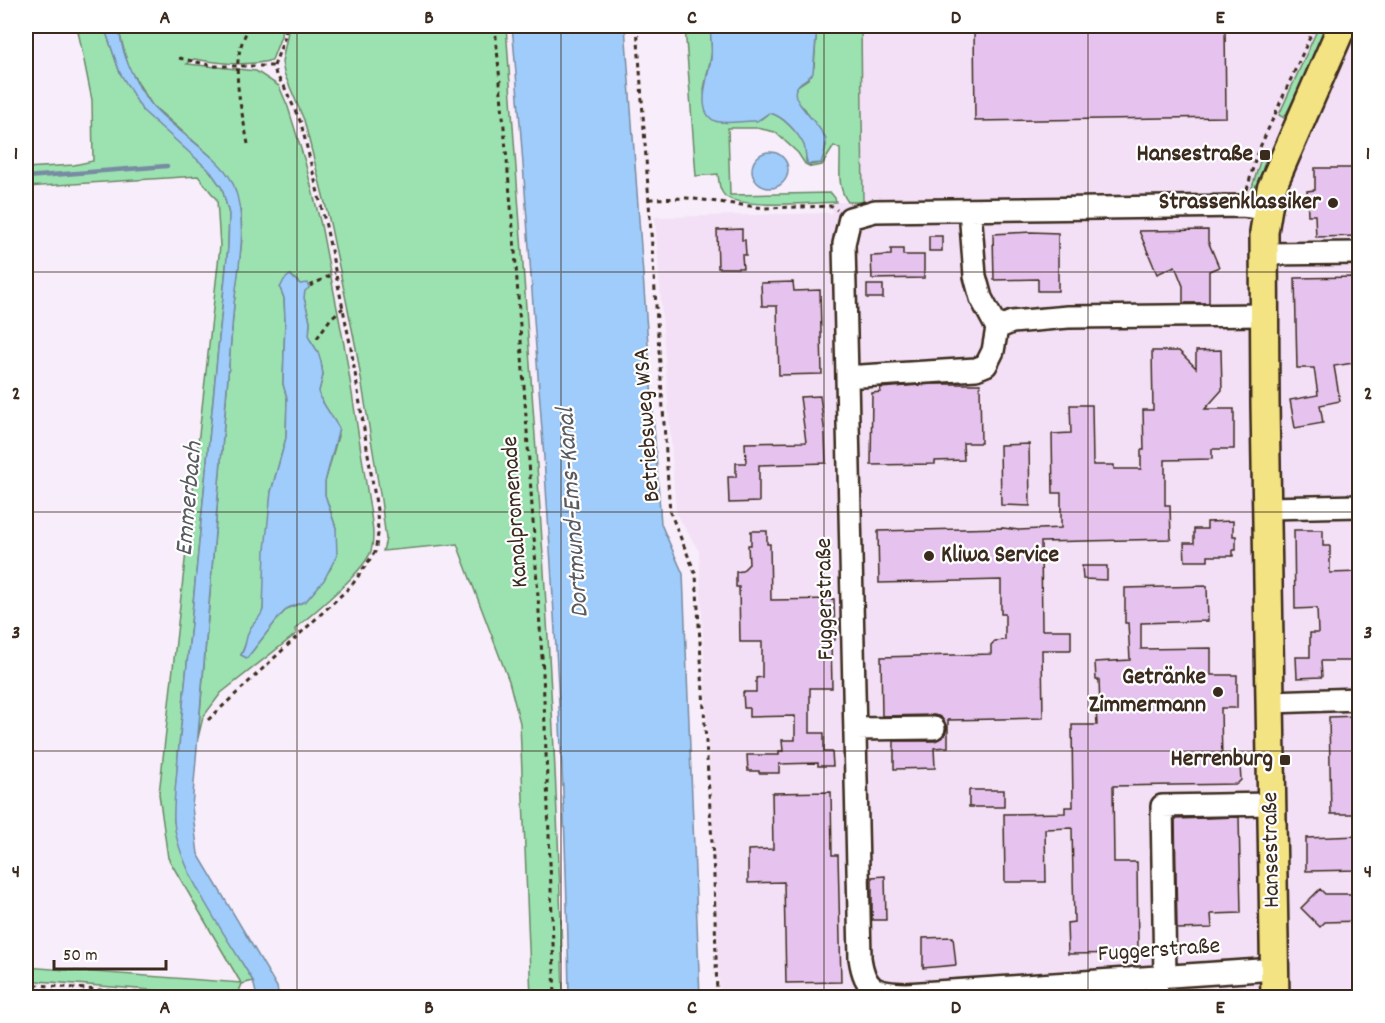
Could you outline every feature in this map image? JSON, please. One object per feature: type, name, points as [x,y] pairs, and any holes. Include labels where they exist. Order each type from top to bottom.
[{"type":"main road","name":"Hansestraße","points":[[1275,998],[1263,254],[1266,209],[1271,189],[1342,26]]},
{"type":"street","points":[[850,218],[874,211],[1243,206],[1266,209]]},
{"type":"street","points":[[847,376],[976,369],[986,365],[993,351],[996,328],[981,298],[975,276],[970,210]]},
{"type":"street","name":"Fuggerstraße","points":[[850,218],[844,244],[860,958],[862,973],[872,994],[1134,988],[1275,969]]},
{"type":"street","points":[[1263,254],[1359,253]]},
{"type":"street","points":[[996,328],[1012,322],[1068,317],[1264,315]]},
{"type":"street","points":[[1267,508],[1359,506]]},
{"type":"street","points":[[1270,702],[1359,699]]},
{"type":"street","points":[[855,729],[934,728]]},
{"type":"street","points":[[1160,984],[1161,806],[1271,804]]},
{"type":"path","points":[[248,144],[237,79],[237,65],[239,48],[250,26]]},
{"type":"path","points":[[208,720],[352,585],[375,552],[378,534],[377,510],[336,273],[301,123],[284,86],[276,75],[274,66],[285,36],[286,26]]},
{"type":"path","name":"Kanalpromenade","points":[[495,26],[514,251],[543,672],[555,998]]},
{"type":"path","name":"Betriebsweg WSA","points":[[637,26],[670,512],[696,575],[714,876],[717,998]]},
{"type":"path","points":[[179,58],[214,66],[274,66]]},
{"type":"path","points":[[649,199],[673,197],[765,208],[832,206],[850,218]]},
{"type":"path","points":[[309,286],[336,273]]},
{"type":"path","points":[[317,338],[331,318],[343,308]]},
{"type":"path","points":[[26,984],[197,998]]},
{"type":"path","points":[[208,998],[246,996],[293,998]]},
{"type":"shaded area","points":[[861,26],[1359,26],[1359,997],[720,997],[699,551],[676,513],[655,217],[832,213],[832,202],[863,202]]},
{"type":"green space","points":[[77,26],[107,26],[107,35],[120,73],[180,143],[210,171],[222,188],[229,214],[228,247],[178,756],[174,821],[190,875],[253,981],[242,984],[238,994],[245,994],[245,997],[234,997],[236,994],[200,994],[26,980],[26,967],[241,983],[168,858],[159,794],[220,246],[217,200],[198,176],[26,187],[26,168],[74,165],[93,161],[92,100]]},
{"type":"green space","points":[[119,26],[282,26],[281,36],[272,60],[243,64],[194,59],[187,64],[256,71],[279,86],[288,107],[321,225],[346,355],[372,525],[371,551],[359,570],[295,629],[296,634],[221,693],[203,717],[198,738],[234,304],[242,239],[241,213],[226,173],[213,158],[152,105],[129,69]],"holes":[[[291,275],[300,284],[305,284],[304,298],[310,321],[309,338],[321,362],[323,375],[319,391],[320,398],[336,424],[338,436],[325,482],[325,495],[336,528],[331,568],[306,601],[288,608],[279,617],[247,658],[241,655],[254,624],[260,619],[263,610],[271,492],[286,438],[287,398],[283,384],[285,319],[284,298],[280,288]]]},
{"type":"green space","points":[[289,26],[506,26],[548,633],[563,997],[531,997],[520,723],[509,681],[457,544],[383,551],[386,539],[381,500],[356,348],[330,223],[304,120],[284,73],[282,62]]},
{"type":"green space","points":[[685,26],[710,26],[712,52],[704,89],[706,109],[720,122],[761,119],[769,113],[779,117],[799,136],[805,147],[806,162],[810,165],[821,163],[826,145],[794,95],[796,87],[808,79],[814,67],[817,26],[861,26],[863,202],[848,202],[844,196],[840,183],[840,149],[834,146],[822,165],[811,167],[805,164],[798,153],[775,132],[757,128],[728,128],[730,195],[831,193],[836,202],[746,203],[733,200],[723,194],[718,174],[696,176]]},
{"type":"green space","points":[[1319,26],[1329,26],[1284,118],[1279,115]]},
{"type":"green space","points":[[1261,158],[1266,159],[1256,190],[1250,194]]},
{"type":"water","points":[[107,26],[119,26],[126,57],[145,97],[224,170],[234,186],[241,215],[240,260],[234,304],[192,807],[198,854],[277,987],[279,997],[257,997],[253,981],[205,903],[184,860],[177,840],[174,821],[178,756],[228,247],[229,214],[222,188],[210,171],[142,110],[120,73],[107,35]]},
{"type":"water","name":"Dortmund-Ems-Kanal","points":[[512,26],[625,26],[661,524],[683,574],[700,997],[569,997],[562,759],[553,600]]},
{"type":"water","points":[[710,26],[817,26],[813,73],[797,86],[795,94],[826,140],[821,163],[808,164],[804,145],[798,135],[790,125],[774,114],[769,113],[757,121],[730,122],[715,121],[709,116],[705,110],[704,92],[711,59]]},
{"type":"water","points":[[770,152],[783,157],[788,170],[783,183],[770,188],[757,183],[752,170],[757,157]]},
{"type":"water","points":[[290,275],[300,284],[308,283],[309,288],[305,291],[304,298],[310,321],[309,338],[321,362],[323,375],[319,391],[320,398],[339,428],[325,482],[325,495],[336,528],[337,555],[324,580],[306,601],[288,608],[247,658],[241,655],[250,628],[263,610],[265,550],[271,492],[286,438],[287,398],[283,384],[285,319],[284,298],[280,288]]},
{"type":"building","points":[[974,26],[1225,26],[1226,117],[975,121]]},
{"type":"building","name":"Strassenklassiker","points":[[1315,168],[1358,168],[1359,236],[1316,237],[1315,215],[1308,215],[1307,191],[1315,190]]},
{"type":"building","points":[[742,229],[746,255],[742,255],[743,268],[718,268],[717,230]]},
{"type":"building","points":[[1208,230],[1208,241],[1219,267],[1209,271],[1209,303],[1183,303],[1183,286],[1175,266],[1157,274],[1139,231]]},
{"type":"building","points":[[1058,233],[1058,291],[1038,291],[1038,279],[994,280],[993,234]]},
{"type":"building","points":[[929,236],[942,236],[942,251],[929,251]]},
{"type":"building","points":[[891,249],[903,249],[903,255],[924,255],[924,278],[872,279],[871,256],[891,255]]},
{"type":"building","points":[[1359,277],[1359,362],[1334,366],[1340,401],[1320,405],[1323,423],[1295,428],[1290,400],[1318,395],[1314,368],[1297,368],[1295,278]]},
{"type":"building","points":[[793,282],[794,291],[820,290],[822,374],[779,375],[777,306],[762,306],[761,283]]},
{"type":"building","points":[[867,285],[883,285],[883,298],[867,298]]},
{"type":"building","points":[[1221,350],[1222,390],[1205,409],[1234,409],[1234,449],[1212,449],[1212,459],[1165,460],[1165,505],[1170,505],[1171,539],[1041,542],[1042,630],[1071,630],[1071,650],[1042,650],[1043,718],[948,720],[948,747],[934,748],[935,768],[894,769],[894,741],[935,741],[945,735],[947,727],[941,717],[934,715],[882,716],[881,657],[991,654],[991,645],[995,641],[1005,640],[1005,614],[1001,614],[1001,580],[879,583],[878,531],[1061,528],[1061,493],[1053,493],[1052,434],[1071,433],[1070,405],[1092,405],[1093,465],[1114,465],[1114,469],[1141,469],[1141,450],[1144,450],[1143,410],[1153,410],[1152,351],[1179,351],[1196,368],[1196,351]]},
{"type":"building","points":[[933,384],[980,384],[981,443],[963,443],[964,460],[935,461],[935,464],[871,465],[872,393],[881,392],[880,388]]},
{"type":"building","points":[[820,396],[826,463],[759,465],[759,502],[729,503],[728,477],[736,477],[736,463],[746,463],[745,443],[806,442],[800,397]]},
{"type":"building","points":[[1029,444],[1030,506],[1001,505],[1000,445]]},
{"type":"building","points":[[1233,521],[1236,550],[1233,550],[1233,556],[1208,556],[1208,561],[1185,561],[1184,543],[1194,543],[1194,529],[1207,529],[1207,522]]},
{"type":"building","points":[[1294,530],[1323,530],[1323,546],[1330,546],[1330,573],[1359,572],[1359,661],[1321,661],[1322,677],[1297,678],[1296,657],[1310,657],[1310,633],[1318,633],[1317,608],[1295,609]]},
{"type":"building","points":[[751,531],[767,531],[767,544],[770,544],[771,600],[834,599],[835,640],[831,640],[832,688],[810,688],[810,733],[824,733],[824,752],[832,752],[833,766],[818,766],[818,763],[779,764],[779,773],[748,771],[747,755],[779,755],[779,751],[783,751],[782,740],[795,740],[795,716],[749,717],[749,708],[744,708],[743,692],[756,692],[756,678],[762,677],[762,642],[740,642],[739,587],[736,587],[736,572],[742,571],[749,564],[748,545],[751,545]]},
{"type":"building","points":[[1082,566],[1107,566],[1107,580],[1083,579]]},
{"type":"building","points":[[1207,586],[1208,621],[1141,623],[1141,649],[1211,648],[1211,675],[1237,675],[1237,708],[1221,708],[1222,763],[1237,763],[1240,766],[1241,780],[1237,784],[1113,786],[1114,862],[1137,862],[1138,953],[1068,954],[1067,923],[1074,922],[1072,828],[1045,829],[1046,882],[1005,882],[1004,814],[1065,813],[1065,807],[1073,807],[1072,725],[1097,725],[1096,708],[1100,708],[1099,680],[1096,680],[1095,662],[1130,660],[1128,623],[1125,623],[1125,588]]},
{"type":"building","points":[[1359,716],[1359,814],[1331,814],[1329,717]]},
{"type":"building","points":[[969,790],[1004,790],[1004,807],[969,807]]},
{"type":"building","points":[[831,792],[832,855],[838,855],[841,982],[786,983],[784,882],[748,883],[748,850],[773,849],[772,793]]},
{"type":"building","points":[[1239,817],[1241,913],[1211,914],[1212,928],[1177,929],[1175,819]]},
{"type":"building","points":[[1359,836],[1359,870],[1306,871],[1306,838]]},
{"type":"building","points":[[885,876],[886,920],[872,920],[872,877]]},
{"type":"building","points":[[1320,889],[1325,894],[1359,894],[1359,921],[1325,922],[1320,927],[1301,908]]},
{"type":"building","points":[[953,937],[956,965],[923,968],[923,938]]},
{"type":"waterway","points":[[26,177],[167,166]]},
{"type":"place","name":"Hansestraße","points":[[1265,155]]},
{"type":"place","name":"Strassenklassiker","points":[[1333,203]]},
{"type":"place","name":"Kliwa Service","points":[[929,556]]},
{"type":"place","name":"Getränke Zimmermann","points":[[1218,692]]},
{"type":"place","name":"Herrenburg","points":[[1285,760]]},
{"type":"water label","name":"Emmerbach","points":[[190,499]]}]
